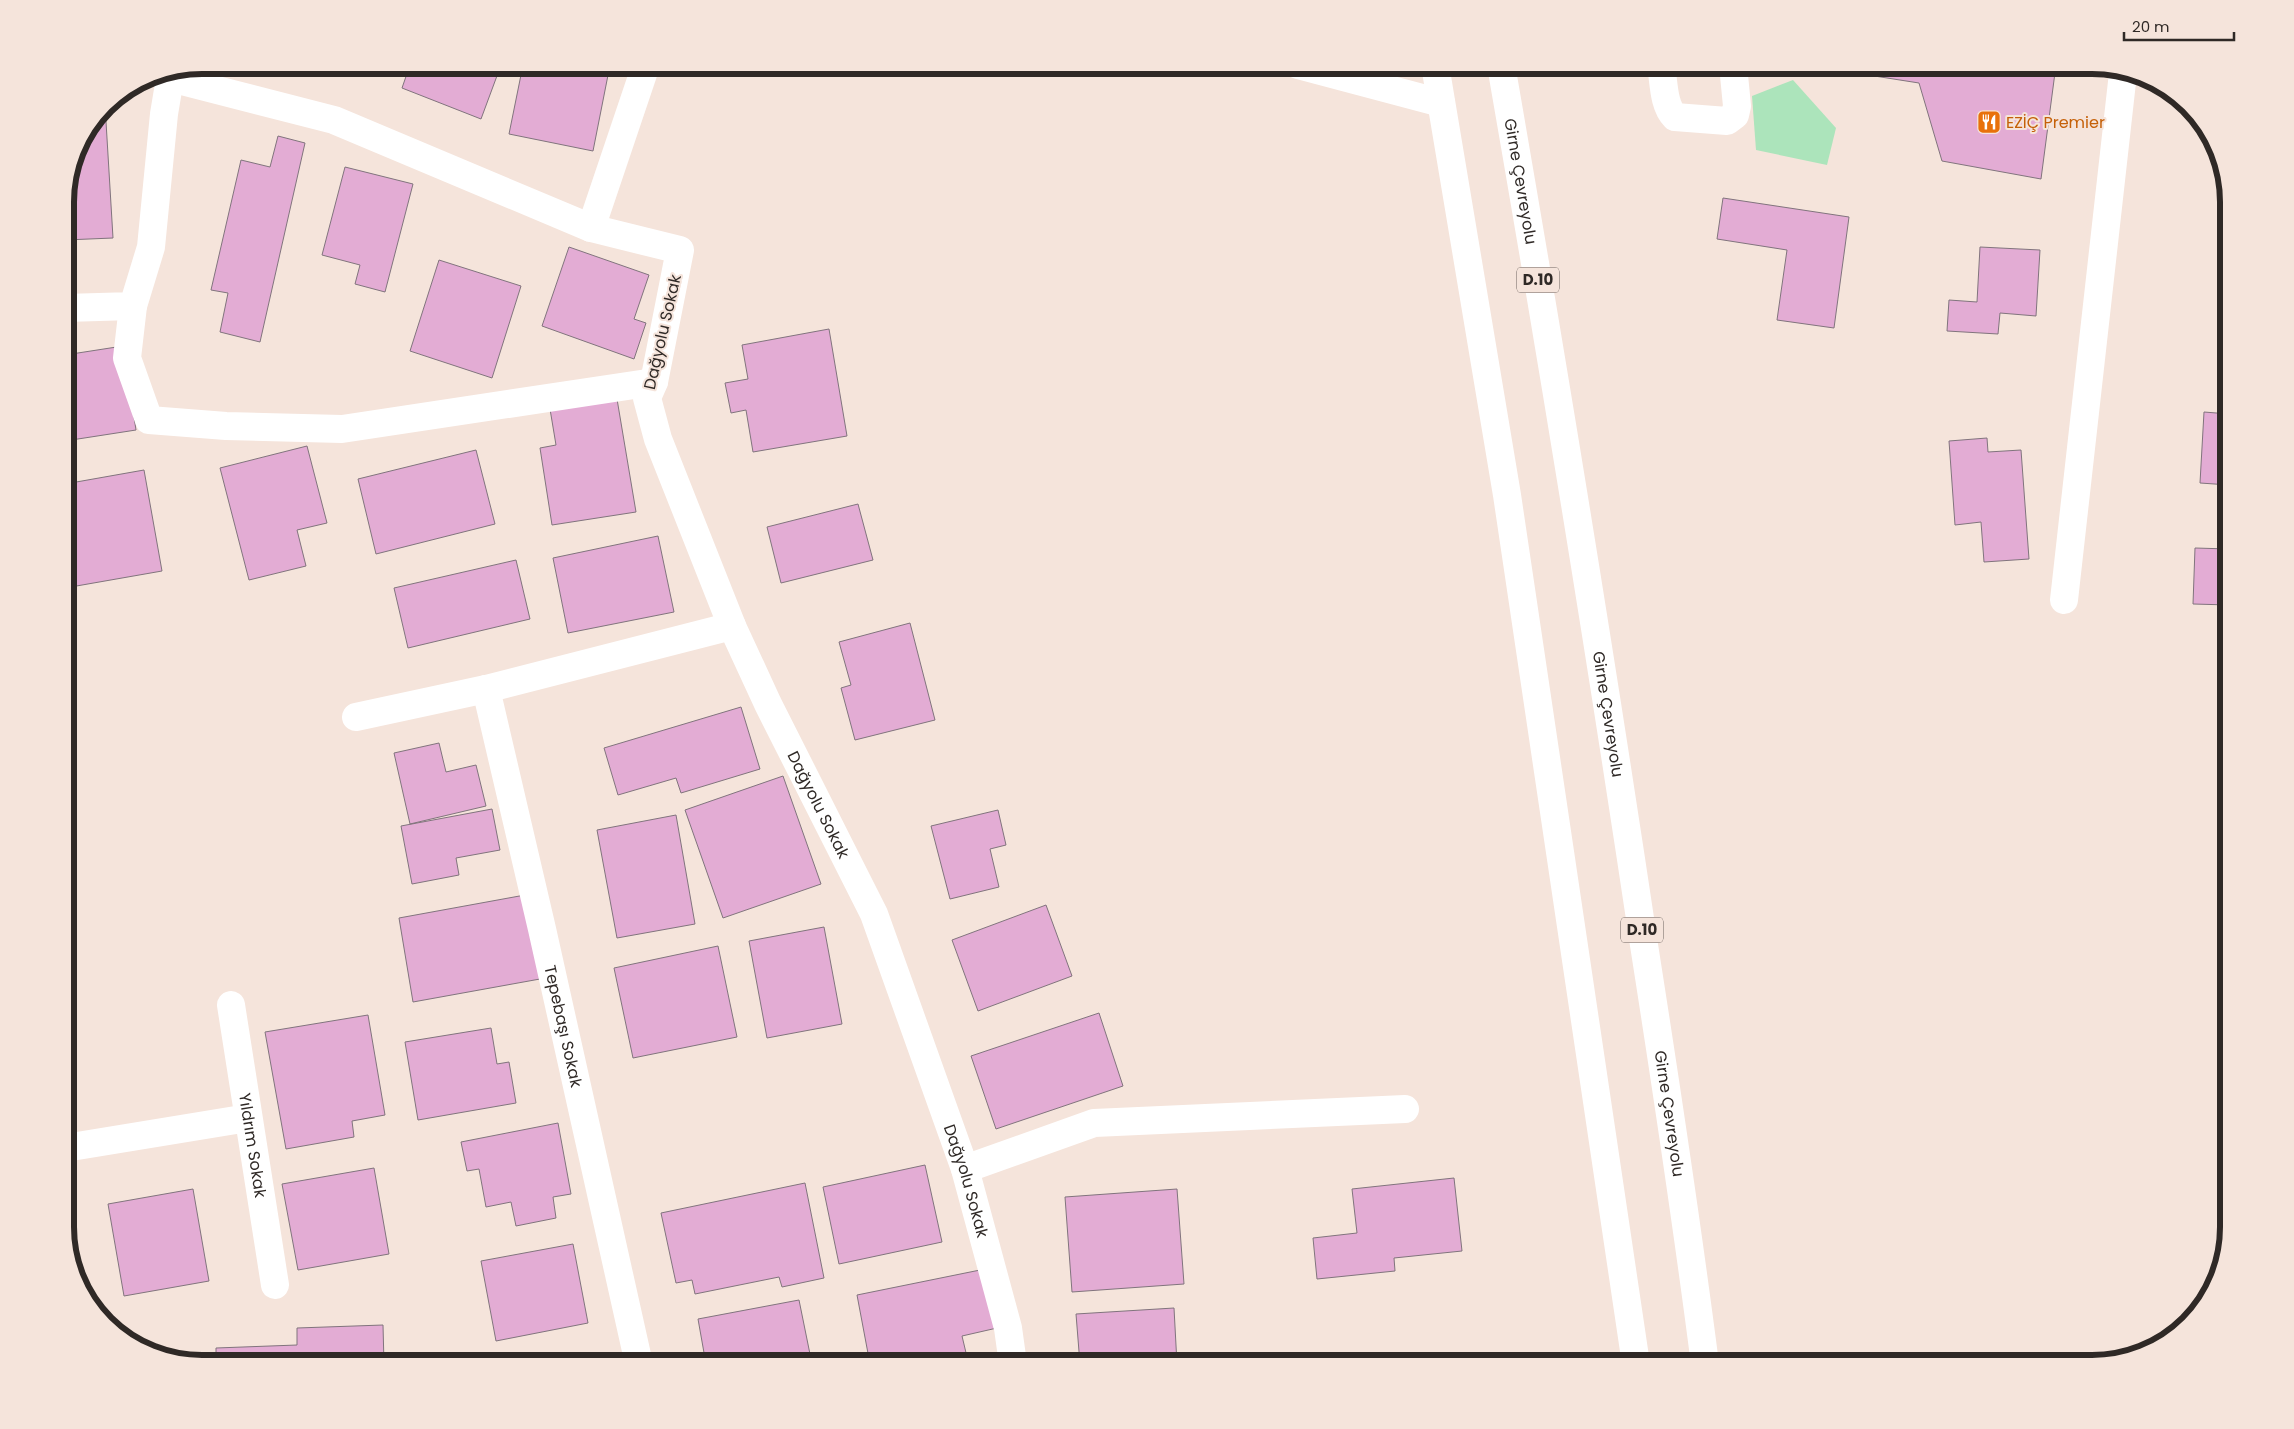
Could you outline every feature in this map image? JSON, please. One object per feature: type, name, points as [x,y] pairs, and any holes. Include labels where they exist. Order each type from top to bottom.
[{"type":"main road","points":[[172,78],[334,120],[592,228],[643,74]]},
{"type":"main road","points":[[1332,74],[1441,103]]},
{"type":"main road","points":[[1436,74],[1507,495],[1635,1355]]},
{"type":"main road","name":"Girne Çevreyolu","points":[[1503,74],[1561,411],[1632,861],[1690,1247],[1704,1355]]},
{"type":"main road","points":[[1663,74],[1667,101],[1670,112],[1675,118],[1727,121],[1735,115],[1737,106],[1734,74]]},
{"type":"main road","points":[[2064,600],[2122,78]]},
{"type":"main road","points":[[165,80],[164,114],[151,247],[133,306],[127,358],[149,420],[226,426],[342,429],[654,382]]},
{"type":"main road","name":"Dağyolu Sokak","points":[[592,228],[680,250],[654,382],[646,398],[658,439],[732,626],[768,704],[874,914],[964,1169],[1008,1328],[1012,1355]]},
{"type":"main road","points":[[74,308],[133,306]]},
{"type":"main road","points":[[356,716],[486,689],[732,626]]},
{"type":"main road","name":"Tepebaşı Sokak","points":[[486,689],[542,929],[637,1355]]},
{"type":"main road","name":"Yıldrım Sokak","points":[[231,1006],[275,1286]]},
{"type":"main road","points":[[964,1169],[1094,1123],[1404,1109]]},
{"type":"main road","points":[[74,1147],[248,1118]]},
{"type":"green space","points":[[1793,80],[1836,128],[1827,165],[1756,150],[1752,96]]},
{"type":"building","points":[[407,74],[498,74],[481,119],[402,88]]},
{"type":"building","points":[[521,74],[608,74],[593,151],[509,134]]},
{"type":"building","name":"EZİÇ Premier","points":[[2055,74],[2041,179],[1942,161],[1919,83],[1868,75]]},
{"type":"building","points":[[106,117],[113,238],[74,240],[74,194],[78,169],[91,138]]},
{"type":"building","points":[[278,136],[305,143],[260,342],[220,332],[228,293],[211,290],[241,160],[270,167]]},
{"type":"building","points":[[345,167],[413,184],[385,292],[355,284],[360,265],[322,255]]},
{"type":"building","points":[[1723,198],[1849,217],[1834,328],[1777,320],[1787,250],[1717,239]]},
{"type":"building","points":[[569,247],[649,275],[634,319],[646,323],[634,359],[542,326]]},
{"type":"building","points":[[1980,247],[2040,250],[2036,316],[2000,313],[1998,334],[1947,331],[1949,300],[1977,302]]},
{"type":"building","points":[[439,260],[521,286],[492,378],[410,351]]},
{"type":"building","points":[[829,329],[847,436],[753,452],[746,410],[731,413],[725,383],[748,379],[742,345]]},
{"type":"building","points":[[123,346],[136,430],[74,440],[74,354]]},
{"type":"building","points":[[617,399],[636,512],[552,525],[540,448],[556,445],[550,409]]},
{"type":"building","points":[[2204,412],[2220,413],[2220,484],[2200,483]]},
{"type":"building","points":[[1987,438],[1988,452],[2021,450],[2029,559],[1984,562],[1981,522],[1955,525],[1949,441]]},
{"type":"building","points":[[307,446],[327,523],[297,530],[306,566],[249,580],[220,468]]},
{"type":"building","points":[[476,450],[495,524],[376,554],[358,479]]},
{"type":"building","points":[[144,470],[162,571],[74,586],[74,482]]},
{"type":"building","points":[[858,504],[873,560],[781,583],[767,527]]},
{"type":"building","points":[[658,536],[674,612],[568,633],[553,558]]},
{"type":"building","points":[[2195,548],[2220,549],[2220,605],[2193,604]]},
{"type":"building","points":[[516,560],[530,619],[408,648],[394,588]]},
{"type":"building","points":[[910,623],[935,720],[855,740],[841,688],[851,685],[839,642]]},
{"type":"building","points":[[741,707],[760,769],[681,793],[676,778],[618,795],[604,748]]},
{"type":"building","points":[[439,743],[446,772],[476,765],[486,806],[410,824],[394,753]]},
{"type":"building","points":[[783,776],[821,884],[723,918],[685,810]]},
{"type":"building","points":[[492,809],[500,850],[456,858],[459,875],[412,884],[401,826]]},
{"type":"building","points":[[998,810],[1006,845],[990,849],[999,887],[950,899],[931,826]]},
{"type":"building","points":[[676,815],[695,924],[617,938],[597,830]]},
{"type":"building","points":[[525,895],[540,979],[413,1002],[399,918]]},
{"type":"building","points":[[1046,905],[1072,976],[978,1011],[952,940]]},
{"type":"building","points":[[824,927],[842,1024],[767,1038],[749,941]]},
{"type":"building","points":[[718,946],[737,1037],[633,1058],[614,968]]},
{"type":"building","points":[[1099,1013],[1123,1086],[996,1129],[971,1056]]},
{"type":"building","points":[[368,1015],[385,1115],[352,1121],[354,1137],[286,1149],[265,1032]]},
{"type":"building","points":[[491,1028],[497,1064],[509,1062],[516,1103],[418,1120],[405,1042]]},
{"type":"building","points":[[558,1123],[571,1194],[553,1197],[556,1218],[516,1226],[511,1202],[486,1207],[479,1169],[467,1171],[461,1142]]},
{"type":"building","points":[[925,1165],[942,1242],[839,1264],[823,1187]]},
{"type":"building","points":[[374,1168],[389,1254],[298,1270],[282,1184]]},
{"type":"building","points":[[1454,1178],[1462,1251],[1394,1258],[1395,1271],[1317,1279],[1313,1238],[1357,1233],[1352,1189]]},
{"type":"building","points":[[805,1183],[824,1278],[782,1287],[779,1277],[695,1294],[692,1280],[676,1283],[661,1213]]},
{"type":"building","points":[[193,1189],[209,1281],[124,1296],[108,1204]]},
{"type":"building","points":[[1177,1189],[1184,1284],[1072,1292],[1065,1197]]},
{"type":"building","points":[[573,1244],[588,1323],[496,1341],[481,1261]]},
{"type":"building","points":[[985,1269],[997,1328],[962,1336],[967,1355],[868,1355],[857,1295]]},
{"type":"building","points":[[799,1300],[810,1355],[704,1355],[698,1319]]},
{"type":"building","points":[[1174,1308],[1177,1355],[1079,1355],[1076,1314]]},
{"type":"building","points":[[383,1325],[384,1355],[216,1355],[216,1348],[297,1345],[297,1328]]},
{"type":"place","name":"EZİÇ Premier","points":[[1989,122]]}]
